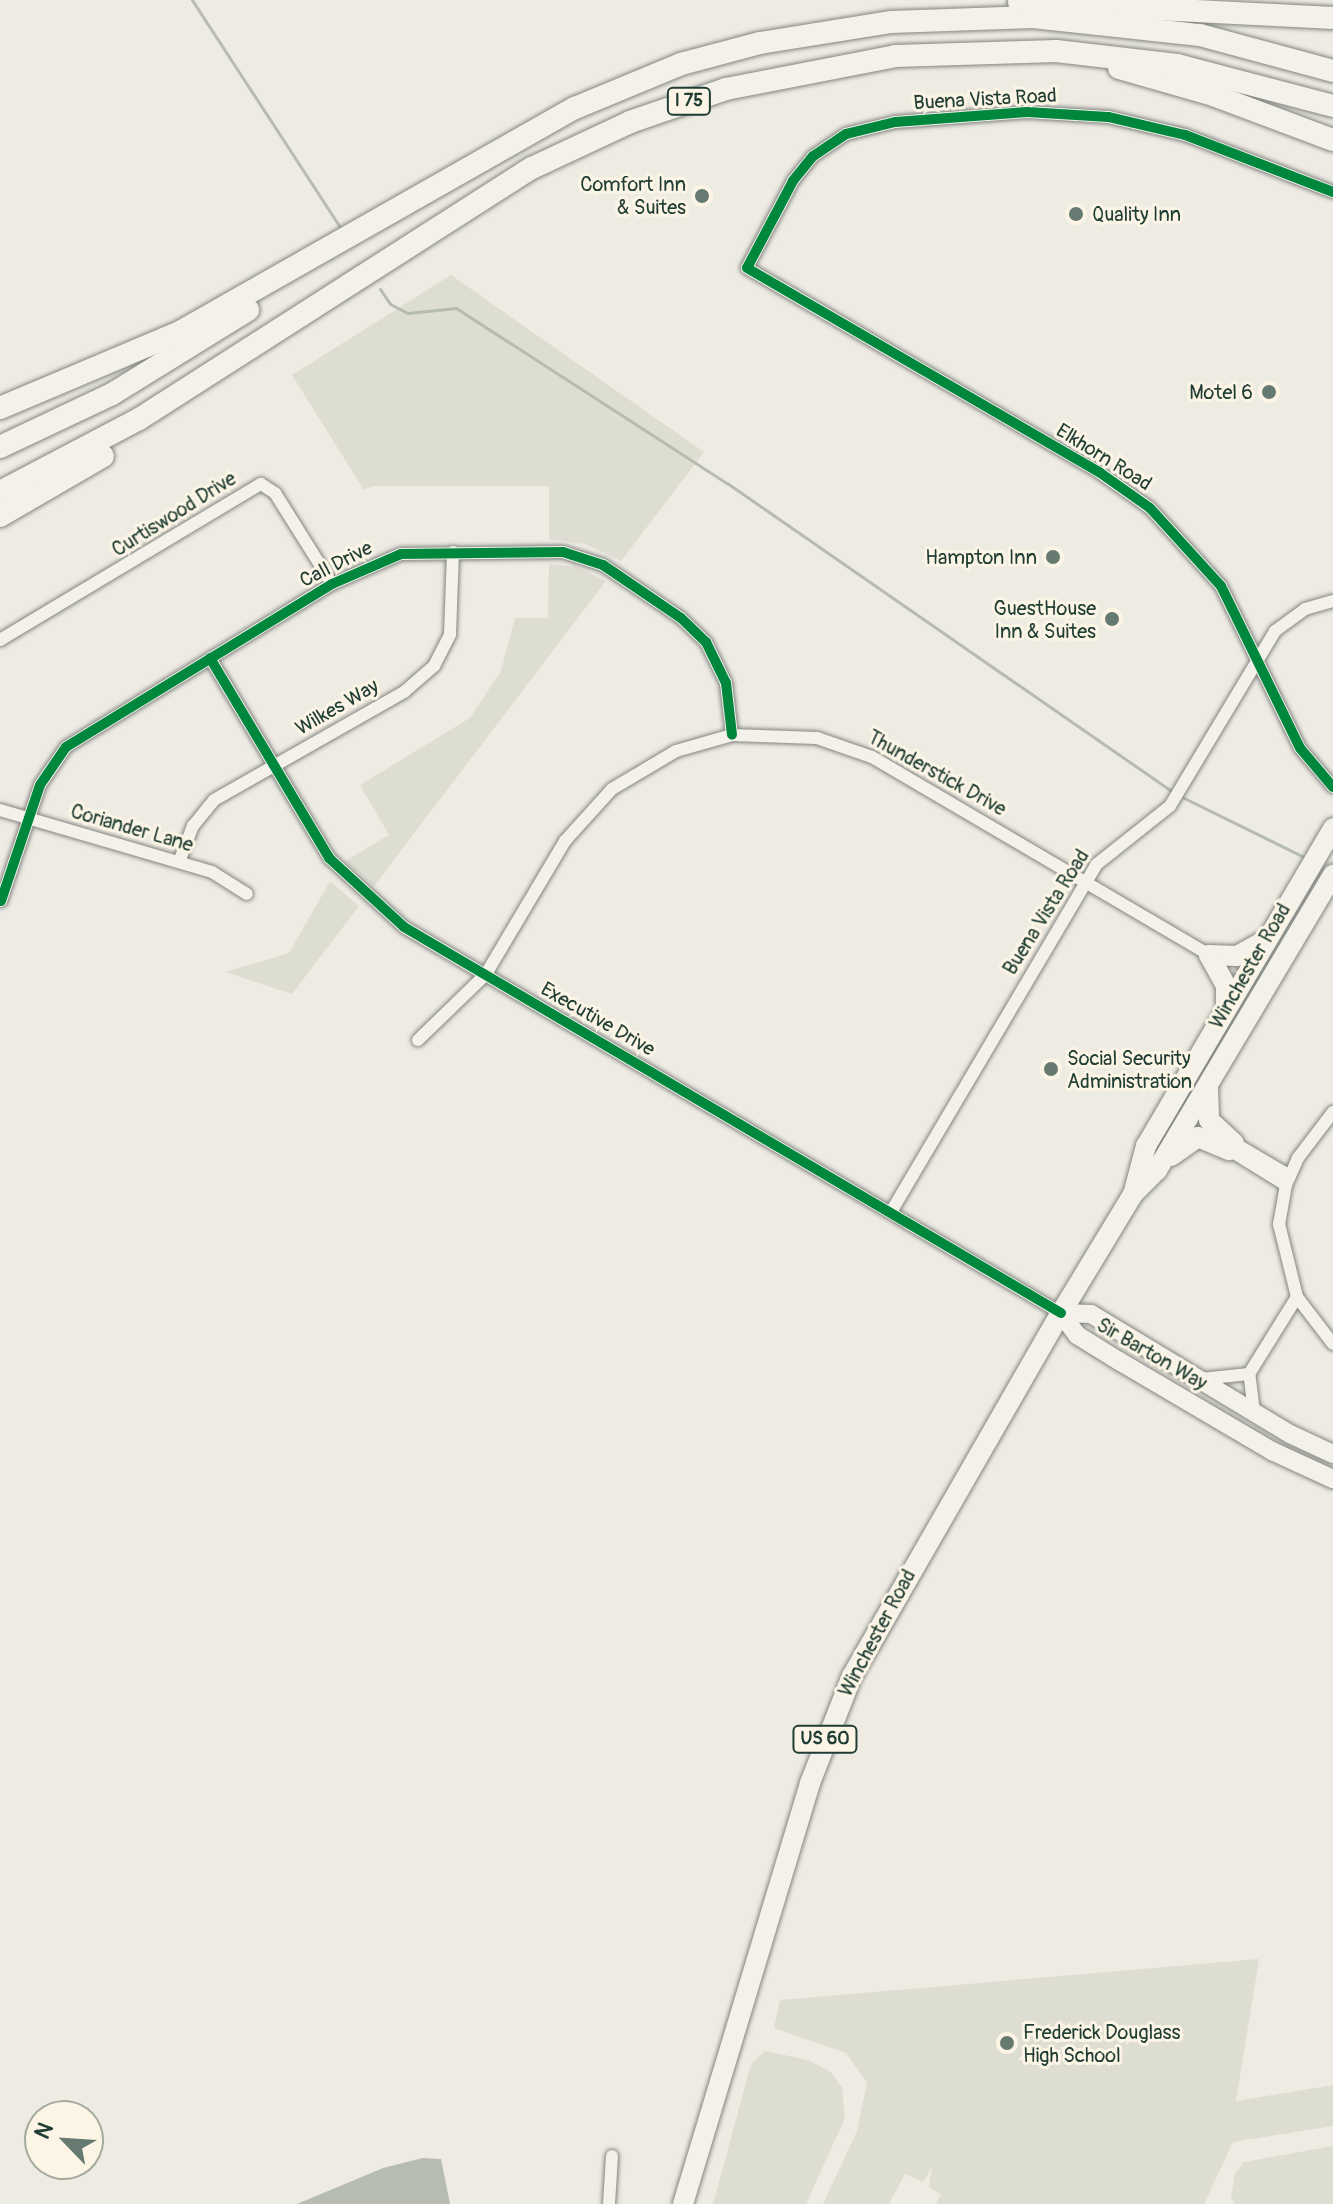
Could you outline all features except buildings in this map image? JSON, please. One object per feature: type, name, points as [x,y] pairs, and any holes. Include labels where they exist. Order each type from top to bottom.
[{"type":"highway","points":[[891,22],[1015,2],[1333,18]]},
{"type":"highway","name":"I 75","points":[[0,447],[173,358],[394,210],[530,130],[681,64],[809,33],[891,22],[1033,17],[1088,20],[1200,35],[1333,71]]},
{"type":"highway","points":[[1056,51],[1213,95],[1333,140]]},
{"type":"highway","name":"I 75","points":[[0,492],[139,419],[360,275],[532,168],[678,104],[783,74],[895,56],[1056,51],[1191,68],[1333,106]]},
{"type":"highway","points":[[0,408],[180,332],[394,210]]},
{"type":"highway","points":[[0,516],[108,453],[360,275]]},
{"type":"highway","name":"Winchester Road","points":[[1133,1194],[1146,1146],[1333,828]]},
{"type":"highway","name":"Winchester Road","points":[[683,2204],[836,1713],[908,1572],[1061,1313],[1133,1194],[1157,1170],[1333,875]]},
{"type":"highway","points":[[1209,955],[1237,956],[1266,939]]},
{"type":"highway","points":[[1209,955],[1226,986],[1226,1009]]},
{"type":"highway","points":[[1209,1081],[1209,1120],[1231,1146]]},
{"type":"highway","points":[[1157,1170],[1190,1139],[1209,1139],[1231,1146]]},
{"type":"main road","name":"Sir Barton Way","points":[[1061,1313],[1091,1314],[1254,1412],[1333,1454]]},
{"type":"main road","name":"Sir Barton Way","points":[[1061,1313],[1077,1335],[1119,1361],[1272,1451],[1333,1479]]},
{"type":"street","name":"Buena Vista Road","points":[[747,268],[757,242],[813,156],[846,134],[895,122],[1027,112],[1108,117],[1185,135],[1333,192]]},
{"type":"street","name":"Elkhorn Road","points":[[747,268],[1099,472],[1150,508],[1221,586],[1300,748],[1333,787]]},
{"type":"street","name":"Curtiswood Drive","points":[[0,640],[261,484],[275,493],[332,584]]},
{"type":"street","name":"Call Drive","points":[[1,901],[50,765],[66,747],[332,584],[385,558],[453,552],[563,552],[587,558],[621,576],[706,642],[726,683],[732,735]]},
{"type":"street","name":"Wilkes Way","points":[[179,862],[204,810],[275,765],[404,692],[434,666],[450,634],[453,552]]},
{"type":"street","name":"Buena Vista Road","points":[[891,1212],[1086,882],[1111,848],[1170,806],[1184,788],[1258,658],[1293,615],[1333,601]]},
{"type":"street","name":"Executive Drive","points":[[210,658],[314,836],[348,878],[404,927],[1061,1313]]},
{"type":"street","name":"Thunderstick Drive","points":[[418,1040],[486,974],[565,841],[612,789],[676,751],[732,735],[791,734],[844,745],[899,771],[1209,955]]},
{"type":"street","name":"Coriander Lane","points":[[0,810],[179,862],[228,879],[247,894]]},
{"type":"street","points":[[1333,1112],[1288,1180],[1280,1238],[1297,1297],[1333,1344]]},
{"type":"street","points":[[1231,1146],[1288,1180]]},
{"type":"street","points":[[1254,1412],[1249,1374],[1297,1297]]},
{"type":"street","points":[[1199,1379],[1249,1374]]},
{"type":"street","points":[[609,2204],[612,2156]]},
{"type":"shaded area","points":[[451,275],[704,452],[621,561],[585,544],[549,539],[549,486],[372,486],[364,490],[292,375]]},
{"type":"shaded area","points":[[549,564],[577,567],[606,581],[374,886],[345,861],[389,835],[360,785],[470,718],[501,671],[515,618],[548,618]]},
{"type":"shaded area","points":[[330,881],[359,906],[292,994],[225,972],[289,953]]},
{"type":"shaded area","name":"Frederick Douglass High School","points":[[1259,1959],[1236,2101],[1333,2085],[1333,2126],[1233,2142],[1204,2204],[936,2204],[941,2194],[929,2187],[932,2167],[923,2182],[905,2174],[889,2204],[823,2204],[857,2131],[867,2083],[846,2053],[774,2028],[780,2000]]},
{"type":"shaded area","points":[[765,2051],[808,2060],[831,2072],[842,2088],[845,2118],[806,2204],[713,2204],[751,2064]]},
{"type":"shaded area","points":[[1333,2146],[1333,2204],[1235,2204],[1231,2198],[1235,2174],[1244,2162]]},
{"type":"shaded area","points":[[423,2158],[441,2159],[450,2204],[297,2204],[383,2168]]},
{"type":"waterway","points":[[192,0],[341,229]]},
{"type":"waterway","points":[[380,289],[390,304],[408,313],[456,308],[727,483],[1173,792]]},
{"type":"waterway","points":[[1180,796],[1302,856]]},
{"type":"cycle path","points":[[1333,192],[1185,135],[1108,117],[1027,112],[895,122],[846,134],[813,156],[793,181],[747,268],[1099,472],[1150,508],[1221,586],[1300,748],[1333,787]]},
{"type":"cycle path","points":[[1,901],[40,785],[66,747],[332,584],[401,554],[563,552],[603,565],[681,618],[706,642],[726,683],[732,735]]},
{"type":"cycle path","points":[[210,658],[329,858],[404,927],[1061,1313]]},
{"type":"place","name":"Comfort Inn & Suites","points":[[702,196]]},
{"type":"place","name":"Quality Inn","points":[[1076,214]]},
{"type":"place","name":"Motel 6","points":[[1269,392]]},
{"type":"place","name":"Hampton Inn","points":[[1053,557]]},
{"type":"place","name":"GuestHouse Inn & Suites","points":[[1112,619]]},
{"type":"place","name":"Social Security Administration","points":[[1051,1069]]},
{"type":"place","name":"Frederick Douglass High School","points":[[1007,2043]]}]
